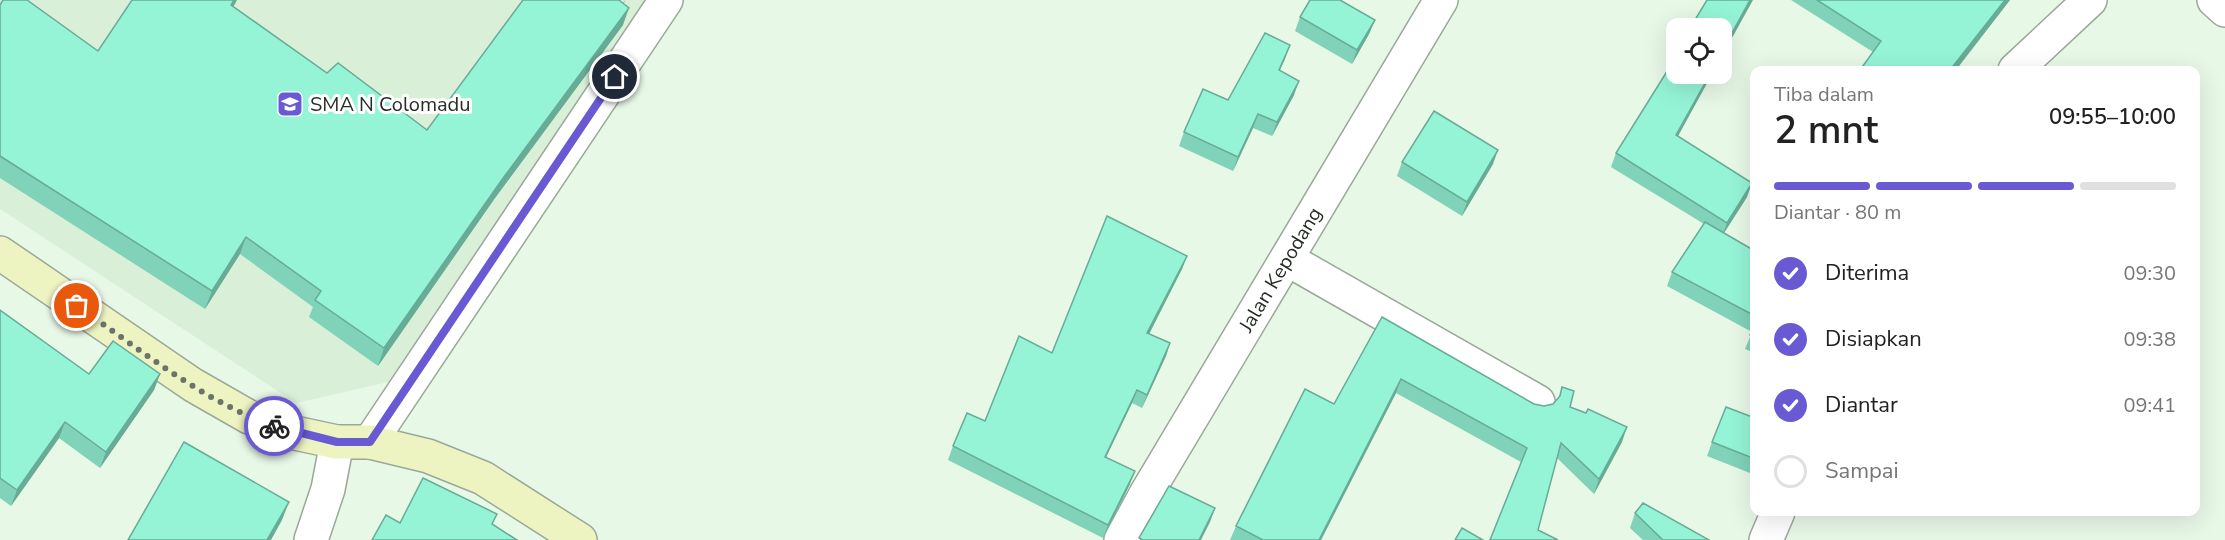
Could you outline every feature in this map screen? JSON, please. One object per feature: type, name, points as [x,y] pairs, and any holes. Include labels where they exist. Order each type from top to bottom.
[{"type":"main road","points":[[0,253],[193,385],[249,417],[295,434],[337,442],[370,442],[428,456],[483,478],[580,540]]},
{"type":"street","points":[[370,442],[666,0]]},
{"type":"street","name":"Jalan Kepodang","points":[[1121,540],[1146,494],[1441,0]]},
{"type":"street","points":[[2019,66],[2090,0]]},
{"type":"street","points":[[2214,0],[2225,10]]},
{"type":"street","points":[[1287,259],[1538,402]]},
{"type":"street","points":[[311,540],[328,489],[337,442]]},
{"type":"street","points":[[1766,540],[1776,516]]},
{"type":"shaded area","name":"SMA N Colomadu","points":[[0,0],[648,0],[397,380],[296,403],[0,209]]},
{"type":"building","name":"SMA N Colomadu","points":[[3,0],[27,0],[98,51],[132,0],[234,0],[231,5],[327,73],[338,63],[427,130],[523,0],[620,0],[629,8],[501,181],[384,348],[315,300],[321,291],[246,237],[212,291],[0,156],[0,5]]},
{"type":"building","points":[[1310,0],[1340,0],[1375,20],[1357,50],[1300,17]]},
{"type":"building","points":[[1707,0],[1750,0],[1732,33],[1732,18],[1696,18]]},
{"type":"building","points":[[1817,0],[2005,0],[1953,66],[1863,66],[1881,41]]},
{"type":"building","points":[[1265,33],[1290,45],[1279,70],[1299,81],[1277,122],[1258,114],[1238,157],[1184,132],[1203,89],[1228,100]]},
{"type":"building","points":[[1666,73],[1666,84],[1704,84],[1676,135],[1750,182],[1750,186],[1727,223],[1616,153]]},
{"type":"building","points":[[1434,111],[1498,150],[1467,202],[1402,162]]},
{"type":"building","points":[[1107,216],[1187,256],[1147,333],[1170,343],[1147,395],[1137,390],[1105,457],[1135,471],[1108,525],[953,446],[967,413],[985,421],[1019,336],[1052,353]]},
{"type":"building","points":[[1705,222],[1750,248],[1750,313],[1672,272]]},
{"type":"building","points":[[0,310],[89,374],[113,341],[160,374],[106,452],[65,422],[17,490],[0,478]]},
{"type":"building","points":[[1382,317],[1534,404],[1544,406],[1553,404],[1560,396],[1562,387],[1574,391],[1570,407],[1586,413],[1588,409],[1627,427],[1599,479],[1561,443],[1538,530],[1558,540],[1490,540],[1527,448],[1401,379],[1319,540],[1263,540],[1236,526],[1305,389],[1334,404]]},
{"type":"building","points":[[1726,407],[1750,416],[1750,457],[1712,442]]},
{"type":"building","points":[[184,442],[289,502],[267,540],[128,540]]},
{"type":"building","points":[[423,478],[497,514],[492,524],[517,540],[372,540],[386,515],[400,523]]},
{"type":"building","points":[[1169,486],[1215,508],[1199,540],[1143,540],[1139,538]]},
{"type":"building","points":[[1643,503],[1709,540],[1663,540],[1635,513]]},
{"type":"building","points":[[1462,528],[1483,540],[1455,540]]},
{"type":"way so far","points":[[77,306],[193,385],[249,417],[274,426]]},
{"type":"place","name":"SMA N Colomadu","points":[[290,104]]},
{"type":"route","points":[[274,426],[295,434],[337,442],[370,442],[615,77]]}]
